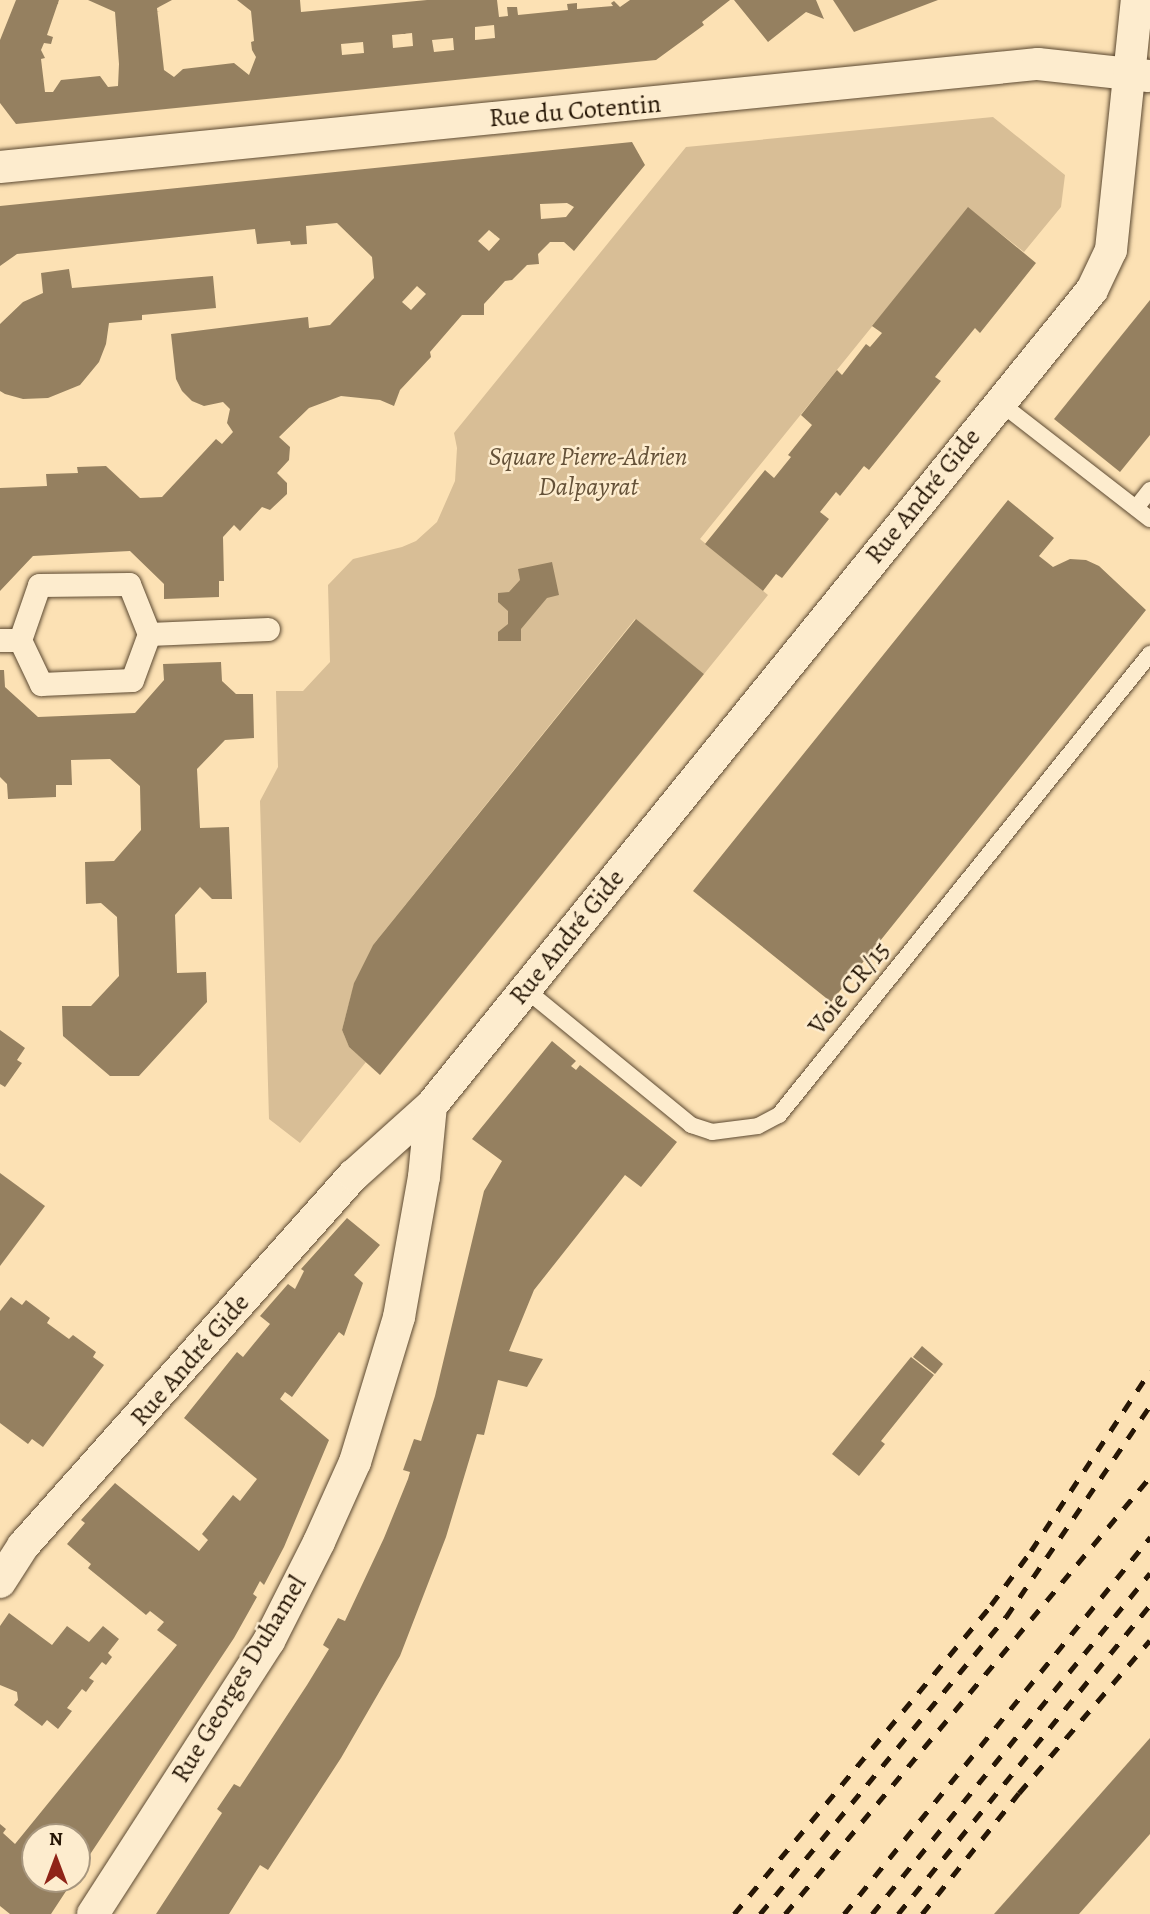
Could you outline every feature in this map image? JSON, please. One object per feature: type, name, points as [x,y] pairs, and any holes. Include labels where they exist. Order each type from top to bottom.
[{"type":"street","name":"Rue André Gide","points":[[0,1582],[23,1546],[354,1175],[431,1106],[1092,290],[1111,250],[1139,76],[1137,0]]},
{"type":"street","name":"Rue du Cotentin","points":[[0,166],[1038,64],[1139,76]]},
{"type":"street","points":[[129,584],[149,634],[132,680],[41,684],[10,640],[39,585],[129,584]]},
{"type":"street","points":[[149,634],[268,629]]},
{"type":"street","name":"Rue Georges Duhamel","points":[[93,1914],[269,1641],[320,1542],[355,1461],[399,1317],[424,1177],[431,1106]]},
{"type":"lane","points":[[999,402],[1150,519]]},
{"type":"lane","points":[[1136,508],[1150,490]]},
{"type":"lane","name":"Voie CR/15","points":[[526,989],[691,1125],[712,1132],[758,1126],[779,1115],[1150,654]]},
{"type":"green space","name":"Square Pierre-Adrien Dalpayrat","points":[[993,117],[1065,175],[1061,207],[1024,252],[968,208],[700,539],[768,595],[704,674],[635,619],[373,945],[355,981],[342,1030],[349,1047],[366,1062],[300,1143],[269,1119],[260,801],[278,767],[276,691],[303,691],[330,662],[328,585],[353,559],[416,541],[437,522],[455,481],[457,448],[454,433],[686,147]]},
{"type":"building","points":[[16,0],[59,0],[47,35],[53,37],[51,44],[44,43],[41,50],[45,58],[41,59],[45,92],[53,92],[61,80],[100,76],[108,87],[118,86],[115,12],[88,0],[172,0],[157,8],[164,70],[174,77],[183,69],[234,63],[249,75],[256,57],[251,42],[254,41],[251,11],[237,0],[300,0],[301,12],[427,0],[497,0],[499,17],[508,16],[507,7],[517,7],[518,15],[568,10],[567,4],[577,3],[577,9],[613,6],[611,3],[614,1],[620,7],[630,0],[730,0],[702,22],[704,25],[656,60],[16,124],[0,103],[0,40]],"holes":[[[494,25],[495,38],[475,40],[475,27]],[[412,33],[413,46],[393,48],[392,35]],[[453,38],[454,50],[434,52],[432,40]],[[363,42],[364,53],[342,55],[341,44]]]},
{"type":"building","points":[[734,0],[816,0],[824,19],[806,12],[768,42]]},
{"type":"building","points":[[833,0],[938,0],[854,32]]},
{"type":"building","points":[[632,142],[645,165],[574,251],[564,242],[550,242],[538,254],[539,264],[527,265],[512,280],[505,281],[484,304],[484,315],[462,315],[430,352],[431,357],[400,390],[394,406],[380,400],[341,396],[309,408],[279,437],[290,447],[289,460],[277,473],[287,483],[287,494],[270,510],[262,507],[240,531],[234,525],[223,537],[224,581],[219,581],[219,597],[164,599],[164,584],[130,551],[33,556],[0,591],[0,488],[47,486],[46,474],[78,473],[77,467],[106,466],[140,498],[162,497],[216,439],[222,444],[233,432],[227,423],[230,409],[223,402],[204,406],[192,401],[182,391],[176,379],[171,334],[308,317],[309,328],[330,325],[374,278],[372,257],[337,223],[306,226],[307,244],[291,245],[290,241],[257,244],[255,229],[17,254],[0,266],[0,206]],"holes":[[[567,203],[574,207],[566,217],[541,219],[540,204]],[[489,230],[500,239],[489,251],[478,241]],[[417,286],[426,294],[411,310],[402,302]]]},
{"type":"building","points":[[968,207],[1036,263],[980,333],[975,328],[935,377],[941,381],[869,470],[864,466],[840,496],[836,492],[820,512],[829,519],[782,578],[776,574],[763,591],[705,544],[765,470],[774,478],[791,457],[788,455],[812,425],[801,415],[837,370],[842,375],[866,344],[870,347],[882,333],[872,326]]},
{"type":"building","points":[[69,269],[72,288],[213,276],[216,308],[142,315],[142,320],[109,323],[106,344],[99,362],[80,385],[48,398],[23,399],[5,394],[0,391],[0,324],[23,302],[43,293],[41,273]]},
{"type":"building","points":[[1150,300],[1150,435],[1120,472],[1054,419]]},
{"type":"building","points":[[1008,500],[1054,538],[1039,556],[1053,567],[1070,559],[1086,560],[1099,566],[1146,610],[831,1002],[693,891]]},
{"type":"building","points":[[552,562],[559,595],[547,598],[521,629],[521,641],[498,641],[498,632],[508,624],[508,611],[498,602],[498,593],[509,592],[520,580],[518,569]]},
{"type":"building","points":[[636,619],[704,674],[380,1075],[349,1047],[342,1030],[354,983],[373,945]]},
{"type":"building","points":[[221,662],[222,681],[236,694],[253,694],[254,738],[225,740],[197,769],[200,828],[229,827],[232,899],[212,899],[200,887],[175,915],[177,973],[206,972],[207,1002],[139,1076],[110,1076],[63,1036],[62,1006],[91,1006],[119,976],[117,917],[101,903],[86,904],[85,862],[114,861],[141,830],[140,786],[110,759],[71,760],[72,785],[56,785],[56,797],[8,799],[7,784],[0,777],[0,670],[4,670],[5,687],[38,717],[135,713],[164,680],[163,664]]},
{"type":"building","points":[[0,1030],[25,1048],[17,1060],[22,1063],[5,1087],[0,1084]]},
{"type":"building","points":[[552,1041],[576,1061],[571,1066],[576,1070],[580,1065],[677,1142],[641,1187],[625,1175],[534,1290],[509,1351],[543,1359],[527,1387],[498,1380],[484,1435],[477,1434],[446,1537],[400,1656],[341,1758],[268,1870],[260,1865],[229,1914],[156,1914],[222,1813],[217,1809],[234,1784],[240,1787],[329,1649],[323,1645],[338,1618],[345,1621],[384,1538],[408,1479],[410,1472],[403,1470],[414,1439],[421,1441],[435,1396],[484,1191],[502,1161],[472,1139]]},
{"type":"building","points":[[0,1173],[45,1206],[0,1266]]},
{"type":"building","points":[[347,1218],[380,1245],[354,1275],[363,1283],[344,1336],[339,1332],[292,1397],[285,1392],[280,1399],[329,1440],[284,1547],[264,1585],[260,1581],[253,1594],[257,1597],[234,1638],[91,1853],[91,1823],[32,1823],[177,1645],[157,1630],[164,1622],[150,1611],[146,1615],[88,1568],[91,1564],[67,1544],[85,1523],[81,1520],[115,1483],[199,1551],[208,1540],[202,1534],[233,1495],[240,1501],[257,1479],[184,1418],[237,1352],[243,1357],[270,1324],[260,1316],[288,1284],[295,1289],[304,1271],[301,1269]]},
{"type":"building","points":[[11,1297],[22,1305],[26,1300],[50,1318],[47,1323],[69,1339],[73,1335],[96,1352],[93,1357],[104,1365],[43,1447],[32,1439],[28,1444],[0,1423],[0,1311]]},
{"type":"building","points":[[922,1346],[943,1364],[935,1374],[913,1357]]},
{"type":"building","points":[[911,1357],[934,1375],[881,1441],[885,1444],[859,1476],[832,1454]]},
{"type":"building","points":[[9,1613],[52,1645],[67,1626],[89,1642],[103,1626],[119,1639],[108,1653],[112,1657],[106,1665],[102,1662],[89,1678],[94,1681],[86,1692],[82,1689],[67,1708],[72,1711],[58,1729],[47,1720],[42,1726],[14,1705],[18,1700],[17,1692],[0,1685],[0,1626]]},
{"type":"building","points":[[1150,1738],[1150,1834],[1079,1914],[994,1914]]},
{"type":"building","points":[[0,1824],[6,1829],[3,1833],[15,1844],[21,1837],[21,1893],[65,1893],[51,1914],[10,1914],[0,1906]]},
{"type":"railway","points":[[734,1914],[991,1605],[1031,1551],[1150,1371]]},
{"type":"railway","points":[[760,1914],[1006,1617],[1150,1406]]},
{"type":"railway","points":[[785,1914],[1150,1477]]},
{"type":"railway","points":[[844,1914],[1150,1537]]},
{"type":"railway","points":[[872,1914],[1150,1573]]},
{"type":"railway","points":[[898,1914],[1150,1605]]},
{"type":"railway","points":[[922,1914],[1019,1793],[1150,1640]]}]
